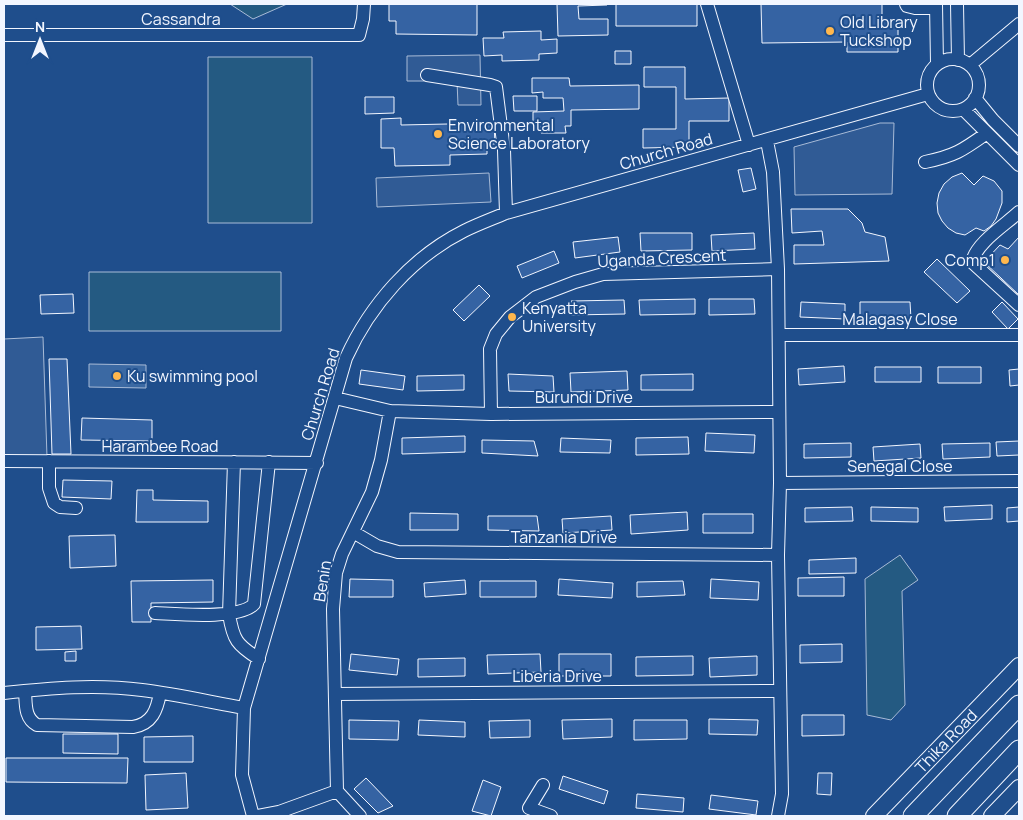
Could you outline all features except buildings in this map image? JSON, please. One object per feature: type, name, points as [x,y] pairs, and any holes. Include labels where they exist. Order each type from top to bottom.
[{"type":"highway","name":"Thika Road","points":[[913,816],[1019,705]]},
{"type":"highway","points":[[957,816],[1019,750]]},
{"type":"main road","name":"Thika Road","points":[[874,816],[1019,666]]},
{"type":"main road","points":[[992,816],[1019,788]]},
{"type":"lane","name":"Cassandra","points":[[4,34],[359,34],[364,4]]},
{"type":"lane","points":[[707,4],[749,145]]},
{"type":"lane","points":[[906,4],[915,8],[936,6],[937,64]]},
{"type":"lane","points":[[958,4],[958,60]]},
{"type":"lane","points":[[970,65],[1019,24]]},
{"type":"lane","points":[[945,60],[958,60],[970,65],[975,72],[978,90],[975,98],[963,109],[954,111],[938,107],[928,94],[926,86],[927,77],[937,64],[945,60]]},
{"type":"lane","points":[[427,75],[496,87],[504,150],[506,213]]},
{"type":"lane","name":"Church Road","points":[[253,816],[242,776],[244,708],[317,463],[346,358],[367,318],[394,284],[424,256],[463,231],[506,213],[767,141],[928,94]]},
{"type":"lane","points":[[975,98],[993,120],[1019,146]]},
{"type":"lane","points":[[963,109],[1019,165]]},
{"type":"lane","points":[[925,162],[946,158],[960,152],[987,133]]},
{"type":"lane","points":[[767,141],[774,180],[780,336],[778,555],[782,794],[778,816]]},
{"type":"lane","points":[[1019,212],[979,247],[973,254],[972,262],[1019,305]]},
{"type":"lane","name":"Uganda Crescent","points":[[490,414],[490,349],[496,334],[510,317],[536,297],[575,282],[603,274],[778,269]]},
{"type":"lane","name":"Malagasy Close","points":[[780,336],[1019,335]]},
{"type":"lane","points":[[335,398],[390,411]]},
{"type":"lane","name":"Burundi Drive","points":[[390,411],[490,414],[778,412]]},
{"type":"lane","name":"Benin","points":[[337,791],[334,593],[338,566],[342,554],[372,492],[377,477],[390,411]]},
{"type":"lane","name":"Harambee Road","points":[[4,461],[317,463]]},
{"type":"lane","points":[[49,461],[49,488],[54,504],[60,507],[76,508]]},
{"type":"lane","points":[[234,462],[229,614],[231,632],[242,648],[259,659]]},
{"type":"lane","points":[[155,613],[229,614],[251,607],[255,601],[269,462]]},
{"type":"lane","name":"Senegal Close","points":[[780,483],[1019,481]]},
{"type":"lane","name":"Tanzania Drive","points":[[353,532],[377,546],[398,552],[778,555]]},
{"type":"lane","points":[[4,693],[86,687],[142,690],[244,708]]},
{"type":"lane","points":[[25,691],[28,716],[37,724],[133,727],[148,722],[155,712],[160,693]]},
{"type":"lane","name":"Liberia Drive","points":[[335,694],[780,691]]},
{"type":"lane","points":[[543,785],[527,812],[551,816]]},
{"type":"lane","points":[[258,816],[279,812],[337,791],[360,816]]},
{"type":"shaded area","points":[[230,4],[287,4],[253,19]]},
{"type":"shaded area","points":[[480,55],[481,105],[458,105],[457,81],[407,81],[407,56]]},
{"type":"shaded area","points":[[208,57],[312,57],[312,223],[208,223]]},
{"type":"shaded area","points":[[880,123],[894,123],[892,194],[795,195],[794,147]]},
{"type":"shaded area","points":[[489,173],[491,202],[377,207],[376,178]]},
{"type":"shaded area","points":[[89,272],[281,272],[281,331],[89,331]]},
{"type":"shaded area","points":[[43,337],[47,457],[4,458],[4,339]]},
{"type":"shaded area","name":"Ku swimming pool","points":[[89,364],[146,365],[146,388],[89,387]]},
{"type":"shaded area","points":[[900,555],[918,580],[902,591],[905,705],[891,720],[867,715],[865,579]]},
{"type":"place","name":"Old Library Tuckshop","points":[[830,31]]},
{"type":"place","name":"Environmental Science Laboratory","points":[[438,134]]},
{"type":"place","name":"Comp1","points":[[1005,260]]},
{"type":"place","name":"Kenyatta University","points":[[512,317]]},
{"type":"place","name":"Ku swimming pool","points":[[117,376]]}]
